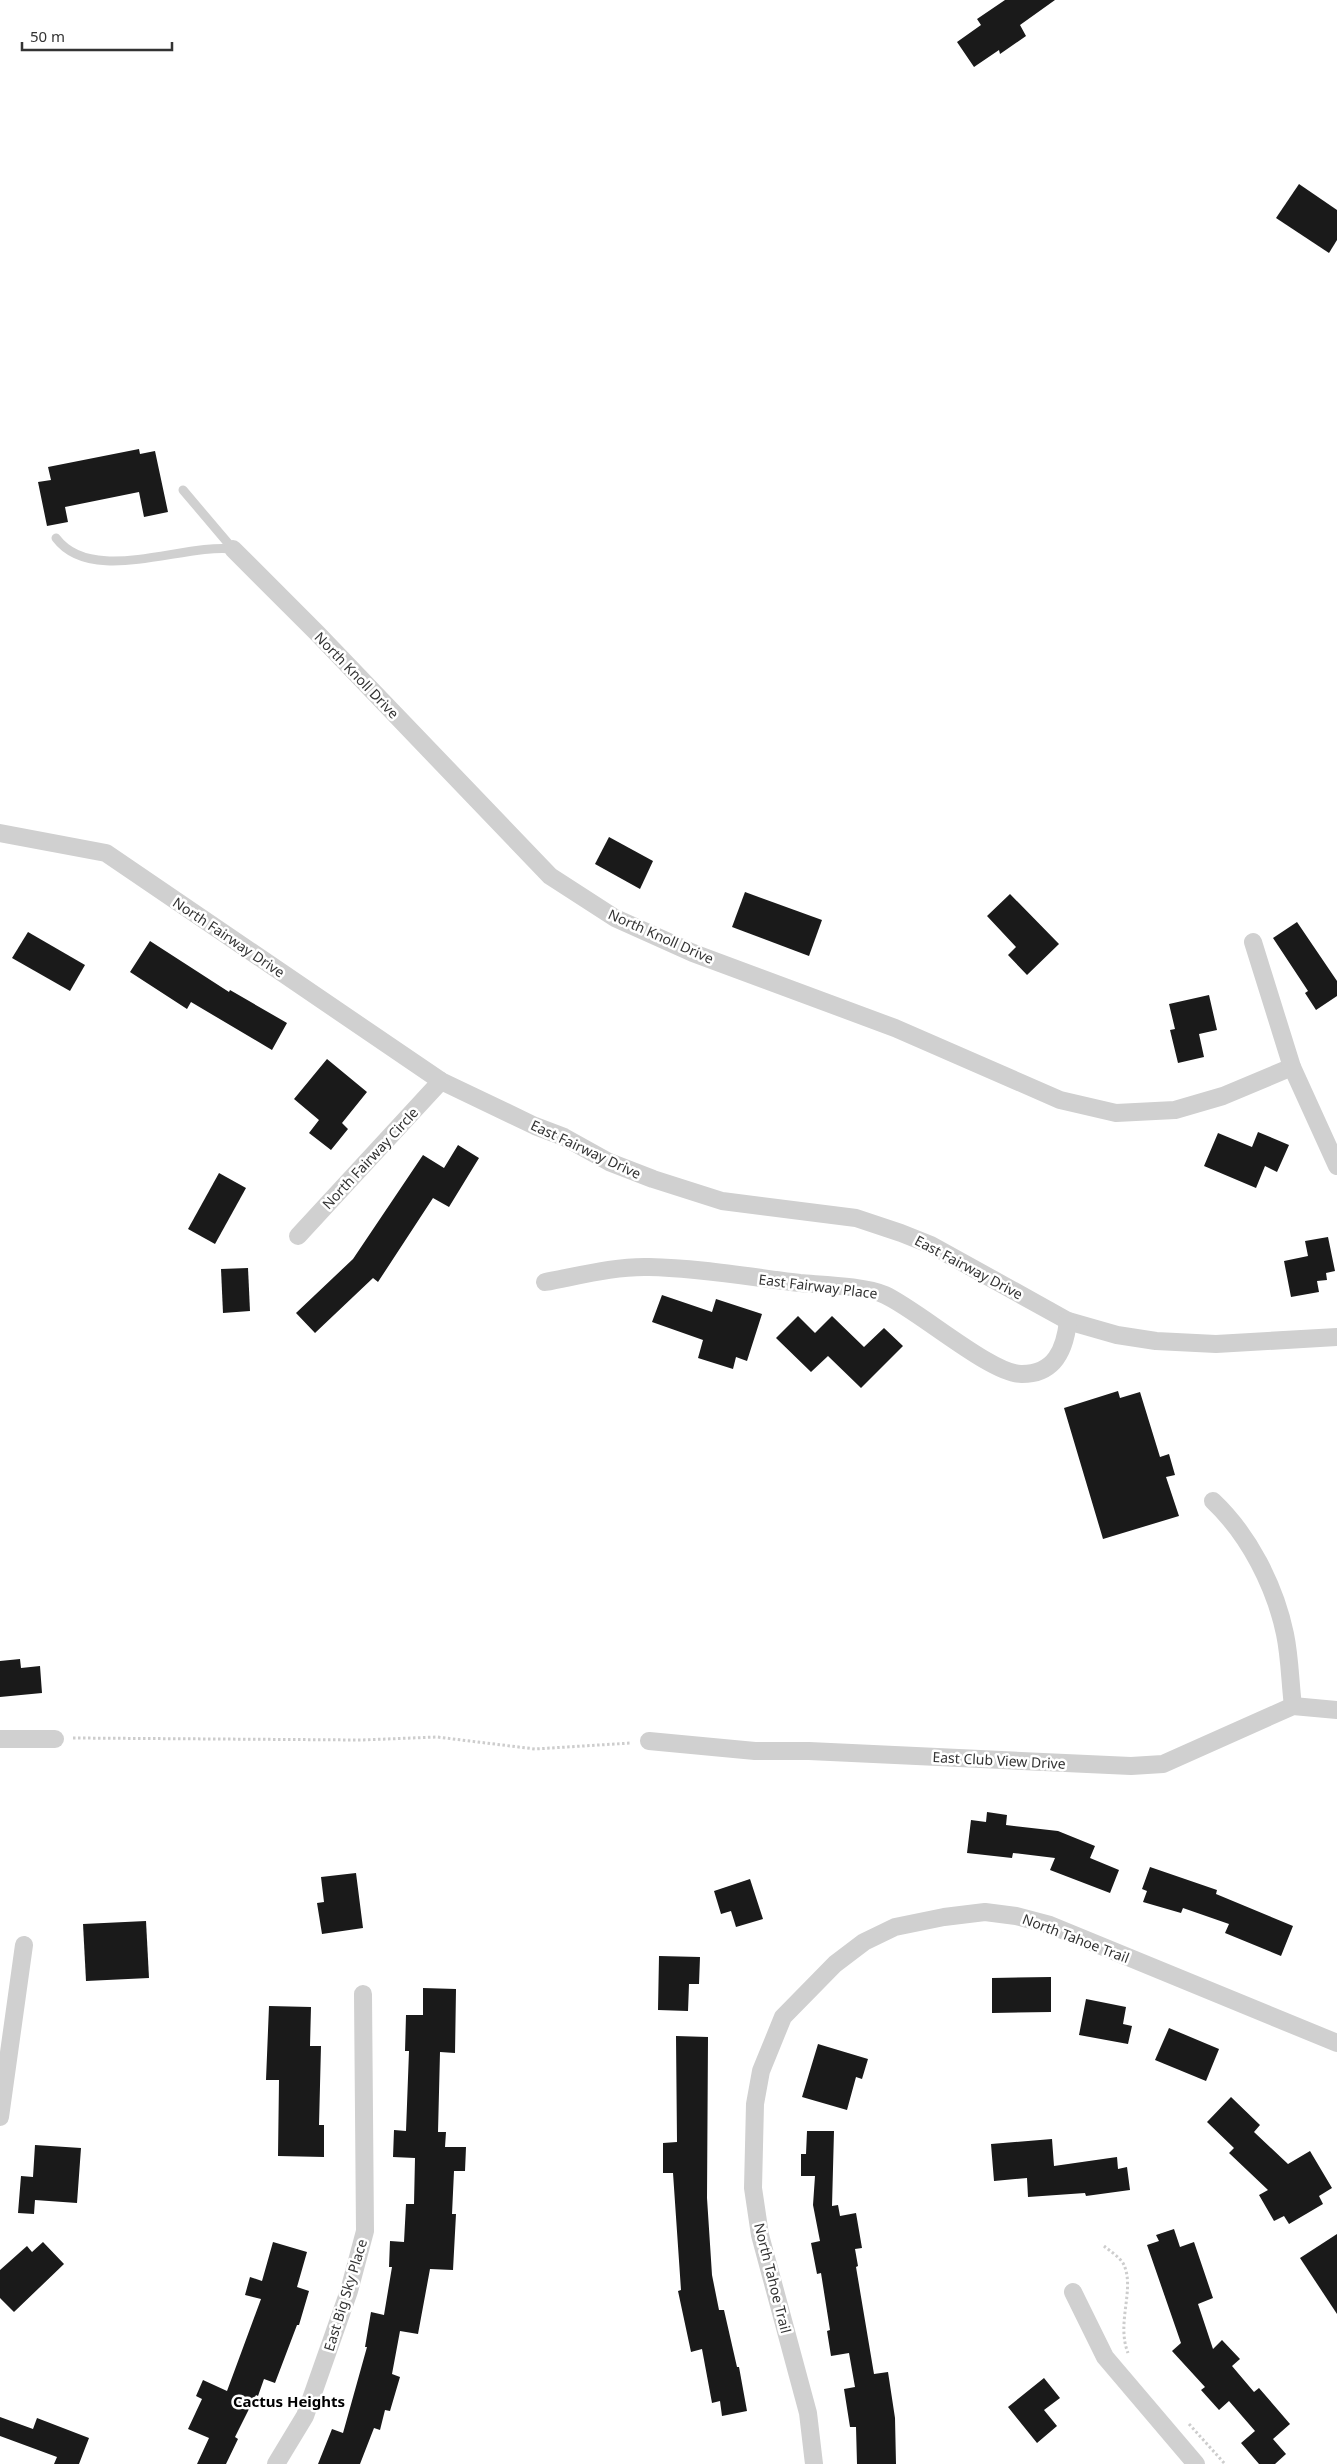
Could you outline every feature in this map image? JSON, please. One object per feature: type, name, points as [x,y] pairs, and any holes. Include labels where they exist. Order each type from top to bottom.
[{"type":"street","name":"North Knoll Drive","points":[[233,549],[317,633],[550,876],[616,918],[694,953],[895,1028],[1060,1100],[1116,1113],[1176,1110],[1223,1096],[1292,1067]]},
{"type":"street","name":"North Fairway Drive","points":[[0,833],[106,853],[441,1081]]},
{"type":"street","points":[[1253,942],[1292,1067],[1337,1166]]},
{"type":"street","name":"North Fairway Circle","points":[[298,1236],[441,1081]]},
{"type":"street","name":"East Fairway Drive","points":[[441,1081],[535,1126],[564,1137],[609,1162],[653,1179],[722,1201],[856,1218],[901,1233],[931,1245],[1068,1321],[1117,1335],[1156,1341],[1216,1344],[1337,1338]]},
{"type":"street","name":"East Fairway Place","points":[[544,1282],[599,1272],[648,1266],[848,1288],[884,1294],[995,1366],[1021,1374],[1046,1367],[1058,1357],[1065,1342],[1068,1321]]},
{"type":"street","points":[[1213,1501],[1232,1519],[1264,1574],[1274,1598],[1285,1633],[1293,1706]]},
{"type":"street","name":"East Club View Drive","points":[[648,1741],[755,1751],[809,1751],[1131,1766],[1163,1764],[1293,1706],[1337,1710]]},
{"type":"street","points":[[0,1739],[55,1739]]},
{"type":"street","name":"North Tahoe Trail","points":[[814,2464],[808,2413],[802,2387],[760,2235],[754,2188],[754,2112],[761,2071],[783,2017],[835,1964],[864,1942],[895,1927],[944,1917],[984,1912],[1016,1916],[1050,1925],[1337,2043]]},
{"type":"street","points":[[0,2117],[24,1945]]},
{"type":"street","name":"East Big Sky Place","points":[[276,2464],[304,2416],[349,2292],[365,2231],[363,1994]]},
{"type":"street","points":[[1073,2292],[1106,2357],[1196,2464]]},
{"type":"lane","points":[[183,490],[233,549]]},
{"type":"lane","points":[[56,538],[64,548],[75,554],[94,559],[157,557],[215,547],[233,549]]},
{"type":"path","points":[[55,1739],[361,1740],[437,1737],[535,1749],[608,1746],[648,1741]]},
{"type":"path","points":[[1104,2246],[1123,2263],[1128,2281],[1123,2316],[1123,2338],[1131,2358]]},
{"type":"path","points":[[1187,2421],[1225,2464]]},
{"type":"building","points":[[1005,0],[1055,0],[1020,25],[1026,36],[1000,54],[999,50],[974,67],[957,42],[981,25],[977,19]]},
{"type":"building","points":[[1299,184],[1337,210],[1337,240],[1329,253],[1276,218]]},
{"type":"building","points":[[139,449],[140,454],[155,451],[168,512],[144,517],[139,492],[65,507],[68,522],[47,526],[38,482],[51,480],[48,467]]},
{"type":"building","points":[[609,837],[653,861],[640,889],[595,864]]},
{"type":"building","points":[[745,892],[822,920],[809,956],[732,927]]},
{"type":"building","points":[[1010,894],[1059,944],[1027,975],[1008,955],[1016,947],[987,916]]},
{"type":"building","points":[[1297,922],[1337,981],[1337,996],[1316,1010],[1305,993],[1308,991],[1273,938]]},
{"type":"building","points":[[28,932],[85,965],[70,991],[12,958]]},
{"type":"building","points":[[150,941],[229,992],[230,990],[287,1023],[272,1050],[191,1002],[187,1009],[130,972]]},
{"type":"building","points":[[1209,995],[1217,1030],[1199,1034],[1204,1057],[1178,1063],[1170,1030],[1175,1029],[1169,1004]]},
{"type":"building","points":[[327,1059],[367,1092],[342,1123],[348,1129],[331,1150],[309,1133],[319,1120],[294,1099]]},
{"type":"building","points":[[1258,1132],[1289,1145],[1277,1172],[1265,1166],[1256,1188],[1204,1166],[1218,1133],[1252,1147]]},
{"type":"building","points":[[458,1145],[479,1158],[449,1207],[433,1198],[378,1282],[373,1278],[315,1333],[296,1313],[353,1259],[423,1155],[444,1168]]},
{"type":"building","points":[[219,1173],[246,1188],[215,1244],[188,1229]]},
{"type":"building","points":[[1328,1237],[1335,1271],[1326,1273],[1327,1280],[1317,1281],[1319,1292],[1291,1297],[1284,1261],[1308,1256],[1305,1241]]},
{"type":"building","points":[[248,1268],[250,1311],[223,1313],[221,1269]]},
{"type":"building","points":[[662,1295],[712,1312],[716,1299],[762,1314],[747,1361],[736,1357],[733,1369],[698,1358],[703,1340],[652,1322]]},
{"type":"building","points":[[798,1316],[815,1333],[832,1316],[864,1347],[884,1328],[903,1346],[861,1388],[828,1356],[811,1372],[776,1338]]},
{"type":"building","points":[[1118,1391],[1120,1398],[1140,1392],[1160,1457],[1169,1454],[1175,1475],[1166,1477],[1179,1516],[1103,1539],[1064,1408]]},
{"type":"building","points":[[20,1659],[21,1668],[40,1666],[42,1693],[0,1697],[0,1661]]},
{"type":"building","points":[[987,1812],[1007,1815],[1006,1825],[1058,1831],[1095,1846],[1090,1858],[1119,1870],[1110,1893],[1050,1870],[1055,1858],[1013,1853],[1012,1858],[967,1853],[971,1820],[986,1822]]},
{"type":"building","points":[[1150,1867],[1217,1890],[1216,1894],[1293,1926],[1281,1956],[1225,1933],[1229,1924],[1183,1908],[1181,1913],[1143,1902],[1147,1891],[1142,1889]]},
{"type":"building","points":[[356,1873],[363,1928],[322,1934],[317,1903],[324,1902],[321,1877]]},
{"type":"building","points":[[750,1879],[763,1919],[736,1927],[731,1911],[721,1914],[714,1891]]},
{"type":"building","points":[[146,1921],[149,1978],[86,1981],[83,1924]]},
{"type":"building","points":[[659,1956],[700,1957],[699,1984],[689,1984],[688,2011],[658,2010]]},
{"type":"building","points":[[1051,1977],[1051,2012],[992,2013],[992,1978]]},
{"type":"building","points":[[423,1988],[456,1989],[455,2053],[440,2052],[438,2132],[446,2132],[445,2147],[466,2147],[465,2171],[454,2171],[452,2214],[456,2214],[453,2270],[430,2269],[418,2334],[400,2331],[392,2374],[400,2377],[390,2411],[385,2410],[380,2430],[374,2428],[360,2464],[318,2464],[332,2429],[343,2433],[367,2347],[365,2347],[371,2312],[384,2315],[392,2267],[389,2267],[390,2241],[404,2242],[406,2204],[414,2204],[415,2158],[393,2157],[394,2130],[406,2131],[409,2051],[405,2051],[406,2015],[423,2015]]},
{"type":"building","points":[[1086,1999],[1126,2007],[1123,2024],[1132,2026],[1128,2044],[1079,2035]]},
{"type":"building","points":[[269,2006],[311,2007],[310,2046],[321,2046],[319,2125],[324,2125],[324,2157],[278,2156],[279,2080],[266,2080]]},
{"type":"building","points":[[1169,2028],[1219,2049],[1206,2081],[1155,2060]]},
{"type":"building","points":[[676,2036],[708,2037],[707,2198],[712,2275],[719,2310],[724,2310],[737,2367],[739,2367],[747,2411],[722,2416],[720,2401],[712,2403],[702,2349],[691,2352],[678,2291],[681,2290],[673,2173],[663,2173],[663,2143],[677,2142]]},
{"type":"building","points":[[818,2044],[868,2059],[862,2079],[856,2077],[847,2110],[802,2097]]},
{"type":"building","points":[[1231,2097],[1260,2125],[1254,2132],[1288,2164],[1310,2151],[1332,2188],[1319,2196],[1323,2204],[1289,2224],[1284,2216],[1274,2221],[1259,2195],[1268,2190],[1229,2153],[1234,2148],[1207,2122]]},
{"type":"building","points":[[807,2131],[834,2131],[832,2206],[838,2205],[840,2216],[856,2213],[862,2248],[855,2249],[858,2266],[856,2267],[874,2374],[888,2372],[895,2418],[896,2464],[857,2464],[856,2427],[850,2427],[844,2389],[855,2387],[849,2353],[831,2356],[827,2331],[830,2330],[821,2273],[817,2274],[811,2243],[820,2241],[813,2205],[815,2176],[801,2176],[801,2154],[806,2154]]},
{"type":"building","points":[[1052,2139],[1054,2166],[1117,2157],[1118,2169],[1127,2167],[1130,2190],[1086,2196],[1085,2193],[1028,2197],[1027,2178],[994,2181],[991,2144]]},
{"type":"building","points":[[35,2145],[81,2148],[77,2203],[35,2200],[34,2214],[18,2213],[21,2176],[33,2177]]},
{"type":"building","points":[[1174,2229],[1180,2247],[1194,2242],[1213,2298],[1198,2304],[1213,2349],[1222,2340],[1240,2359],[1232,2366],[1254,2392],[1259,2388],[1290,2424],[1273,2439],[1286,2454],[1275,2464],[1259,2464],[1241,2443],[1255,2431],[1229,2401],[1219,2410],[1201,2390],[1205,2387],[1172,2351],[1181,2343],[1147,2245],[1159,2241],[1156,2235]]},
{"type":"building","points":[[1337,2234],[1337,2314],[1300,2258]]},
{"type":"building","points":[[43,2242],[64,2264],[14,2312],[0,2298],[0,2270],[27,2246],[32,2252]]},
{"type":"building","points":[[273,2242],[307,2252],[297,2287],[309,2291],[299,2325],[297,2325],[275,2383],[264,2379],[258,2396],[256,2395],[235,2437],[238,2439],[226,2464],[197,2464],[209,2438],[188,2429],[202,2399],[196,2396],[203,2380],[227,2391],[261,2299],[245,2295],[250,2277],[262,2281]]},
{"type":"building","points":[[1044,2378],[1060,2398],[1044,2410],[1057,2426],[1037,2443],[1008,2407]]},
{"type":"building","points":[[0,2417],[33,2429],[37,2418],[89,2438],[79,2464],[54,2464],[57,2457],[0,2436]]},
{"type":"district","name":"Cactus Heights","points":[[289,2401]]}]
